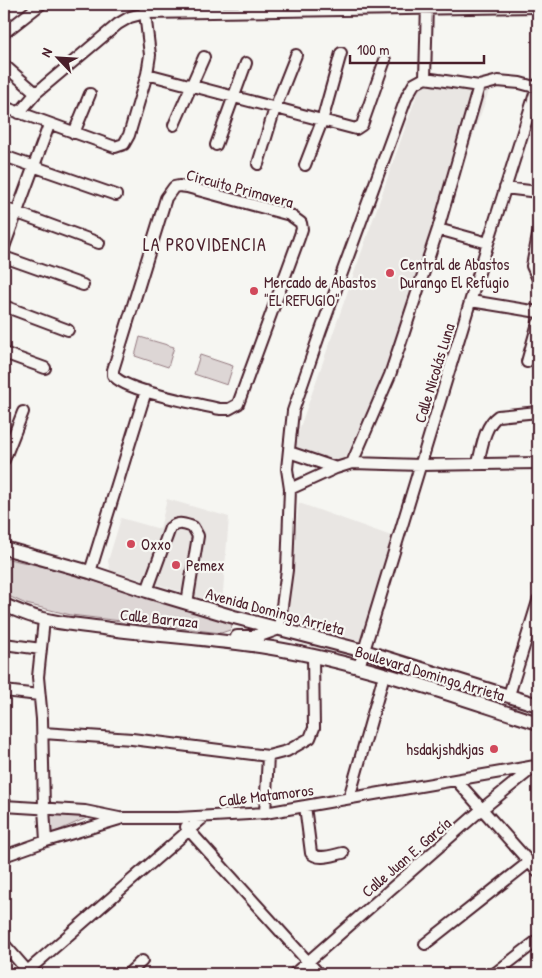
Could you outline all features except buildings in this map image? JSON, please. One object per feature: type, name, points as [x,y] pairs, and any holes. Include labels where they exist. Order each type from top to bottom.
[{"type":"main road","name":"Avenida Domingo Arrieta","points":[[4,548],[90,572],[234,617],[364,652],[538,705]]},
{"type":"main road","name":"Calle Barraza","points":[[4,604],[24,614],[44,620],[136,633],[231,639],[312,656]]},
{"type":"main road","points":[[231,639],[238,628],[238,623],[234,617]]},
{"type":"main road","points":[[231,639],[254,637],[279,628]]},
{"type":"main road","name":"Boulevard Domingo Arrieta","points":[[312,656],[459,697],[538,723]]},
{"type":"street","points":[[4,33],[41,4]]},
{"type":"street","points":[[425,78],[427,6]]},
{"type":"street","points":[[18,113],[36,93],[118,24],[145,8],[538,7]]},
{"type":"street","points":[[4,107],[110,146],[118,147],[124,144],[129,135],[147,74],[150,55],[145,8]]},
{"type":"street","points":[[305,164],[322,121],[341,52]]},
{"type":"street","points":[[258,164],[275,108],[296,55]]},
{"type":"street","points":[[174,125],[204,57]]},
{"type":"street","points":[[147,74],[322,121],[359,128],[362,126],[385,60]]},
{"type":"street","points":[[216,145],[246,63]]},
{"type":"street","points":[[4,65],[36,93]]},
{"type":"street","points":[[279,628],[287,570],[290,489],[287,469],[293,411],[320,330],[407,96],[414,84],[425,78],[479,86],[498,81],[538,87]]},
{"type":"street","points":[[352,463],[390,375],[438,229],[479,86]]},
{"type":"street","name":"Calle Nicolás Luna","points":[[359,668],[488,243],[538,87]]},
{"type":"street","points":[[74,133],[90,94]]},
{"type":"street","points":[[4,246],[49,124]]},
{"type":"street","points":[[4,156],[116,196]]},
{"type":"street","name":"Circuito Primavera","points":[[174,187],[187,187],[290,215],[301,223],[302,229],[299,238],[238,404],[229,409],[220,409],[146,391],[120,382],[114,375],[113,370],[166,198],[174,187]]},
{"type":"street","points":[[505,188],[538,192]]},
{"type":"street","points":[[4,208],[99,243]]},
{"type":"street","points":[[438,229],[488,243]]},
{"type":"street","points":[[538,235],[532,266],[538,279]]},
{"type":"street","points":[[4,257],[82,284]]},
{"type":"street","points":[[471,301],[538,312]]},
{"type":"street","points":[[4,306],[68,330]]},
{"type":"street","points":[[527,362],[538,323]]},
{"type":"street","points":[[4,353],[45,368]]},
{"type":"street","points":[[90,572],[146,391]]},
{"type":"street","points":[[4,460],[23,412]]},
{"type":"street","points":[[478,463],[488,429],[494,419],[498,416],[538,412]]},
{"type":"street","points":[[289,452],[336,468]]},
{"type":"street","points":[[290,489],[336,468],[352,463],[538,462]]},
{"type":"street","points":[[147,591],[170,528],[174,524],[181,523],[193,526],[198,536],[187,603]]},
{"type":"street","points":[[508,695],[538,601]]},
{"type":"street","points":[[44,620],[38,677],[43,733],[46,841]]},
{"type":"street","points":[[4,644],[41,649]]},
{"type":"street","points":[[43,733],[132,739],[268,756],[287,751],[310,738],[314,728],[312,656]]},
{"type":"street","points":[[349,798],[384,675]]},
{"type":"street","points":[[4,691],[39,695]]},
{"type":"street","points":[[265,813],[268,756]]},
{"type":"street","name":"Calle Matamoros","points":[[4,856],[46,841],[123,818],[178,818],[265,813],[537,764]]},
{"type":"street","name":"Calle Juan E. García","points":[[294,974],[482,809],[537,764]]},
{"type":"street","points":[[456,780],[538,872]]},
{"type":"street","points":[[4,806],[85,811],[123,818]]},
{"type":"street","points":[[306,806],[310,853],[320,857],[343,854]]},
{"type":"street","points":[[4,944],[27,973],[204,817]]},
{"type":"street","points":[[178,818],[319,974]]},
{"type":"street","points":[[425,944],[529,862]]},
{"type":"street","points":[[494,974],[538,940]]},
{"type":"street","points":[[128,974],[142,961]]},
{"type":"shaded area","name":"Central de Abastos Durango El Refugio","points":[[422,80],[493,80],[394,355],[343,463],[335,467],[292,450]]},
{"type":"shaded area","points":[[140,337],[174,347],[168,367],[135,356]]},
{"type":"shaded area","points":[[200,355],[233,366],[227,385],[194,374]]},
{"type":"shaded area","points":[[167,499],[229,517],[222,604],[110,570],[108,561],[121,518],[160,529]]},
{"type":"shaded area","points":[[299,503],[394,537],[363,642],[286,619]]},
{"type":"shaded area","points":[[4,558],[50,568],[233,624],[230,630],[221,633],[71,615],[26,604],[4,594]]},
{"type":"shaded area","points":[[50,810],[98,813],[48,835]]},
{"type":"place","name":"Central de Abastos Durango El Refugio","points":[[390,273]]},
{"type":"place","name":"Mercado de Abastos \"EL REFUGIO\"","points":[[254,291]]},
{"type":"place","name":"Oxxo","points":[[131,544]]},
{"type":"place","name":"Pemex","points":[[176,565]]},
{"type":"place","name":"hsdakjshdkjas","points":[[494,749]]},
{"type":"district","name":"LA PROVIDENCIA","points":[[205,244]]}]
